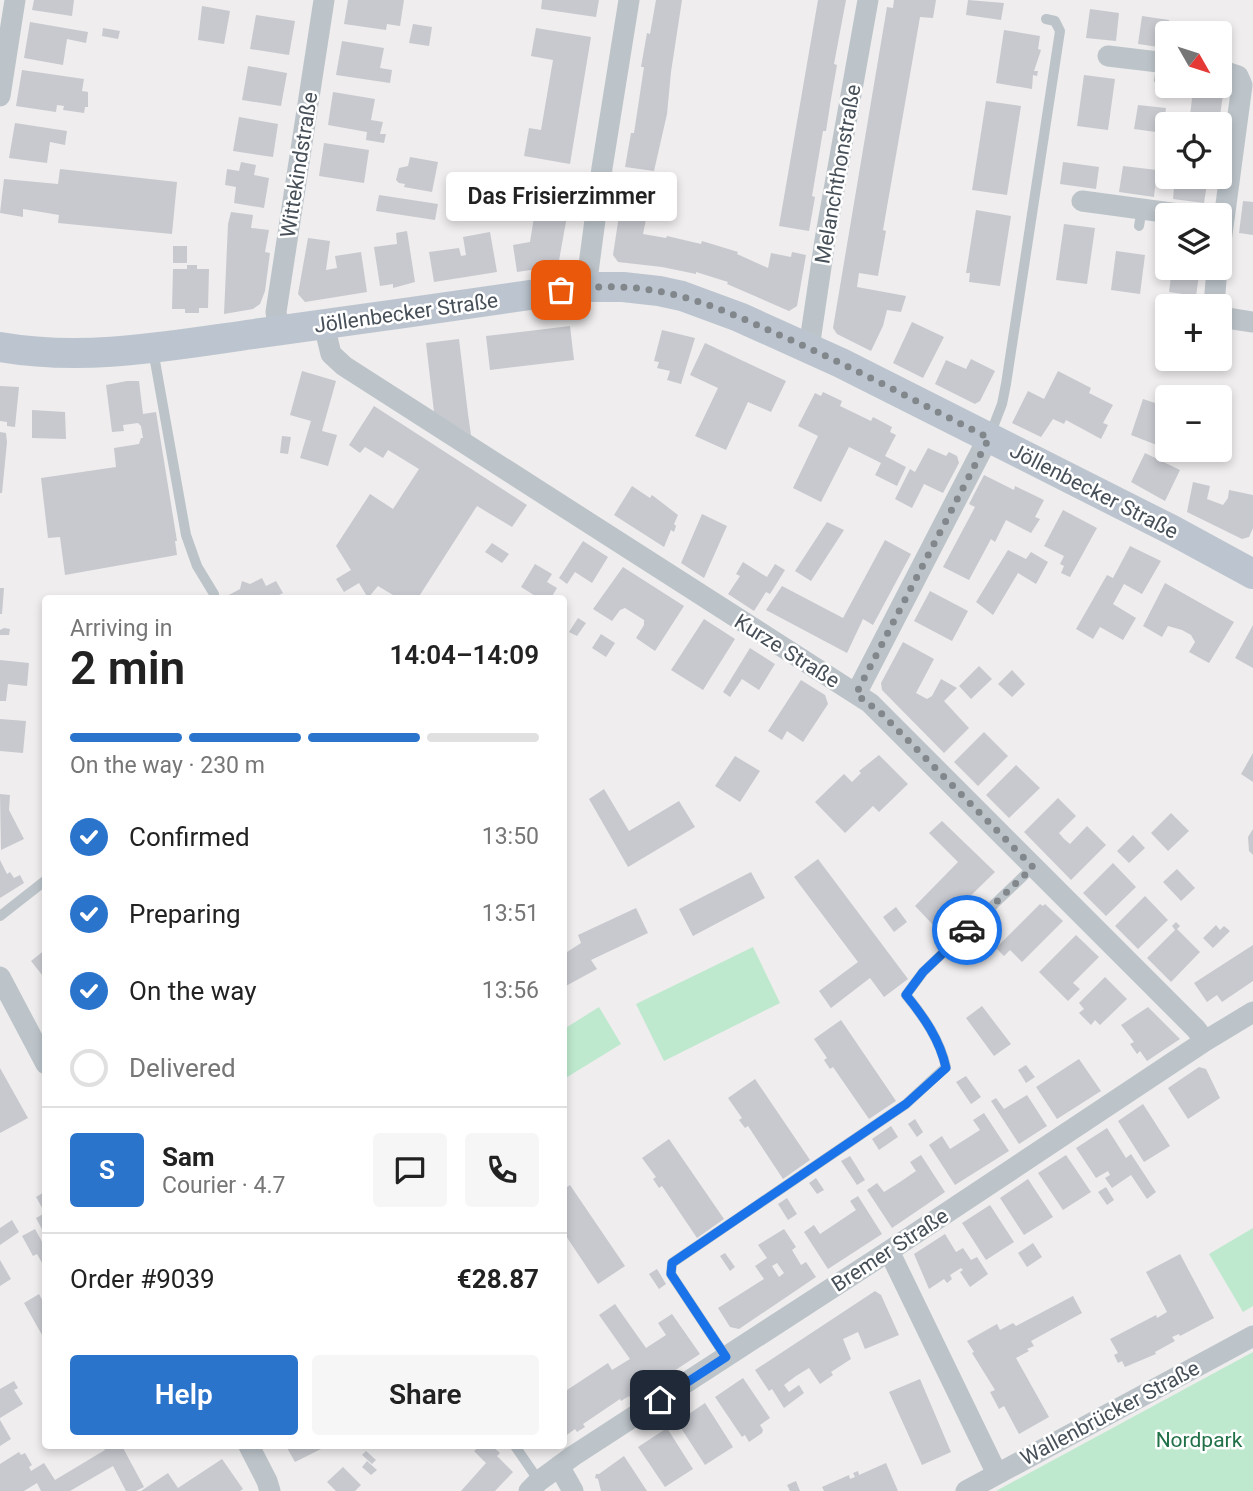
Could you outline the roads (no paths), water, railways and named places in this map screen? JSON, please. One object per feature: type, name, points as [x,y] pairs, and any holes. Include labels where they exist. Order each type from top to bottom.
[{"type":"main road","name":"Jöllenbecker Straße","points":[[0,347],[56,355],[152,348],[324,326],[586,287],[623,286],[682,296],[739,317],[809,348],[1172,530],[1253,574]]},
{"type":"street","points":[[0,96],[4,44],[15,0]]},
{"type":"street","name":"Wittekindstraße","points":[[279,331],[276,312],[324,0]]},
{"type":"street","points":[[586,287],[629,0]]},
{"type":"street","name":"Melanchthonstraße","points":[[809,348],[825,240],[868,0]]},
{"type":"street","points":[[1108,56],[1155,67]]},
{"type":"street","points":[[1225,203],[1242,85],[1238,76],[1232,74]]},
{"type":"street","points":[[1082,201],[1140,218],[1155,217]]},
{"type":"street","points":[[1232,319],[1253,322]]},
{"type":"street","name":"Kurze Straße","points":[[324,326],[331,354],[344,366],[856,694],[882,714],[1205,1041]]},
{"type":"street","points":[[856,694],[989,438]]},
{"type":"street","points":[[0,977],[42,1056]]},
{"type":"street","name":"Bremer Straße","points":[[534,1486],[559,1466],[1253,1012]]},
{"type":"street","points":[[889,1251],[997,1474]]},
{"type":"street","name":"Wallenbrücker Straße","points":[[966,1491],[1253,1336]]},
{"type":"street","points":[[251,1449],[268,1480],[270,1491]]},
{"type":"street","points":[[559,1466],[573,1491]]},
{"type":"lane","points":[[989,438],[999,414],[1006,384],[1060,31],[1055,21],[1046,19]]},
{"type":"lane","points":[[152,348],[186,535],[197,566],[214,594]]},
{"type":"lane","points":[[726,1357],[671,1274],[672,1263],[906,1104],[946,1068],[942,1050],[906,995],[923,972],[1033,867]]},
{"type":"lane","points":[[0,916],[42,883]]},
{"type":"lane","points":[[516,1449],[534,1486]]},
{"type":"place","name":"Das Frisierzimmer","points":[[561,290]]},
{"type":"park label","name":"Nordpark","points":[[1199,1440]]}]
